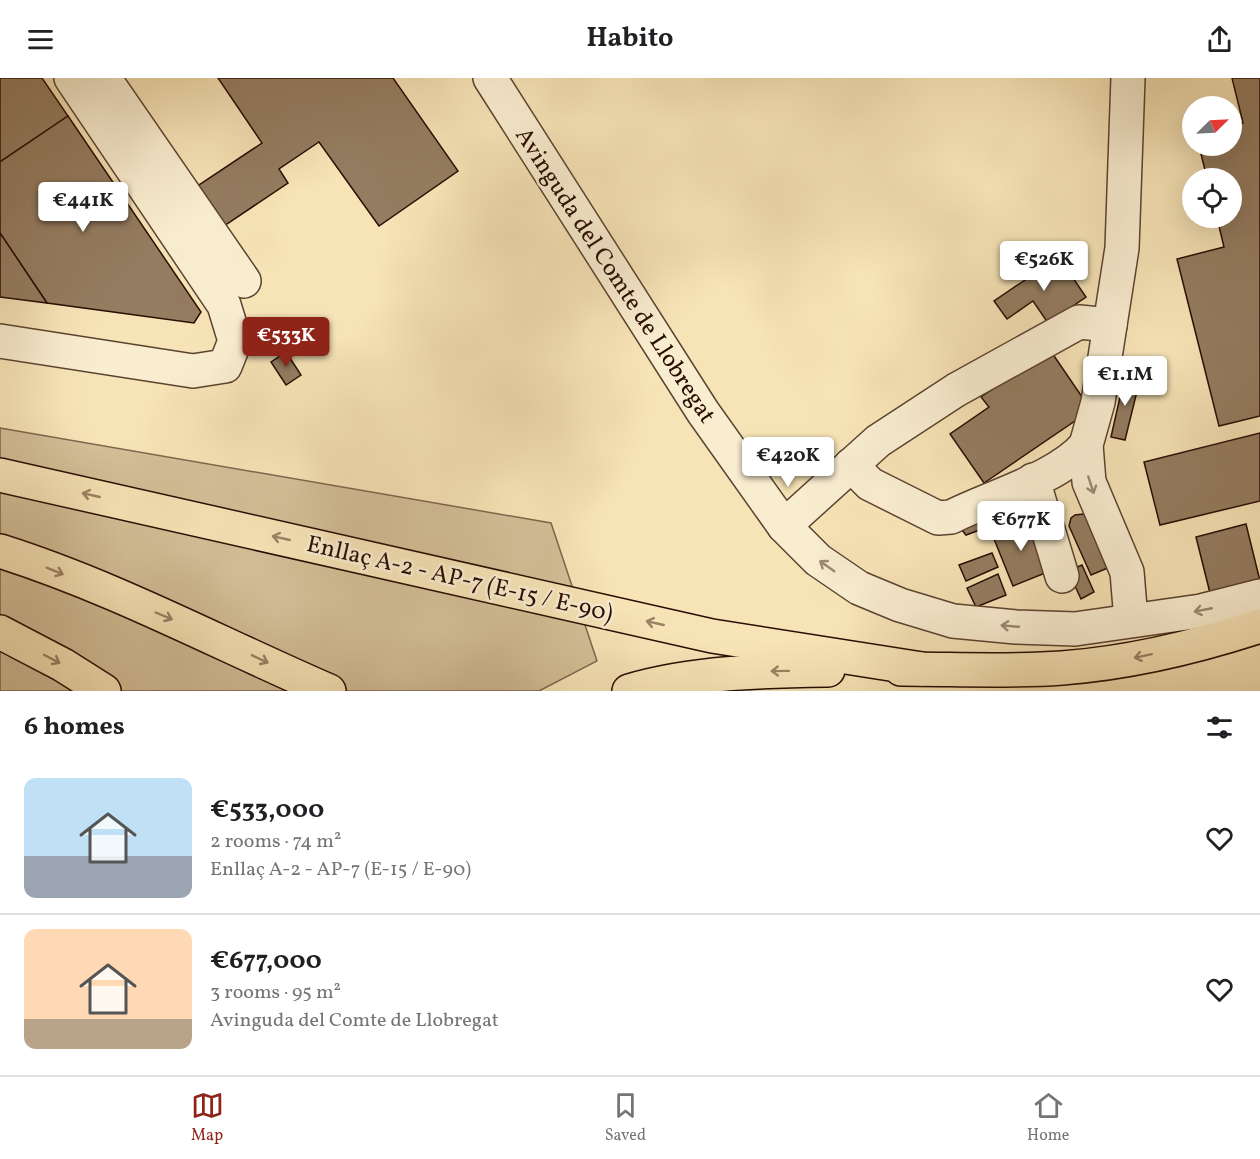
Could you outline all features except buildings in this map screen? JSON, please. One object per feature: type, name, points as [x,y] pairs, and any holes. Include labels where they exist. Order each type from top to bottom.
[{"type":"highway","name":"Enllaç A-2 - AP-7 (E-15 / E-90)","points":[[0,475],[712,636],[922,669]]},
{"type":"highway","points":[[0,551],[24,558],[154,612],[329,691]]},
{"type":"highway","points":[[629,691],[694,677],[746,672],[1052,669],[1108,663],[1172,650],[1260,626]]},
{"type":"highway","points":[[0,632],[63,665],[104,691]]},
{"type":"street","points":[[0,341],[193,371],[225,366],[235,341],[224,305],[70,78]]},
{"type":"street","points":[[104,78],[244,281]]},
{"type":"street","name":"Avinguda del Comte de Llobregat","points":[[490,78],[703,412],[784,526],[818,560],[859,588],[900,605],[953,621],[1016,627],[1075,629],[1201,611],[1260,596]]},
{"type":"street","points":[[1128,78],[1122,248],[1098,402],[1086,445],[1089,482],[1127,572],[1131,620]]},
{"type":"street","points":[[784,526],[878,441],[957,390],[1078,322],[1110,325]]},
{"type":"street","points":[[851,465],[870,483],[938,518],[951,517],[1071,460],[1086,445]]},
{"type":"street","points":[[1033,480],[1062,576]]},
{"type":"shaded area","points":[[0,428],[551,523],[597,661],[539,691],[0,691]]}]
